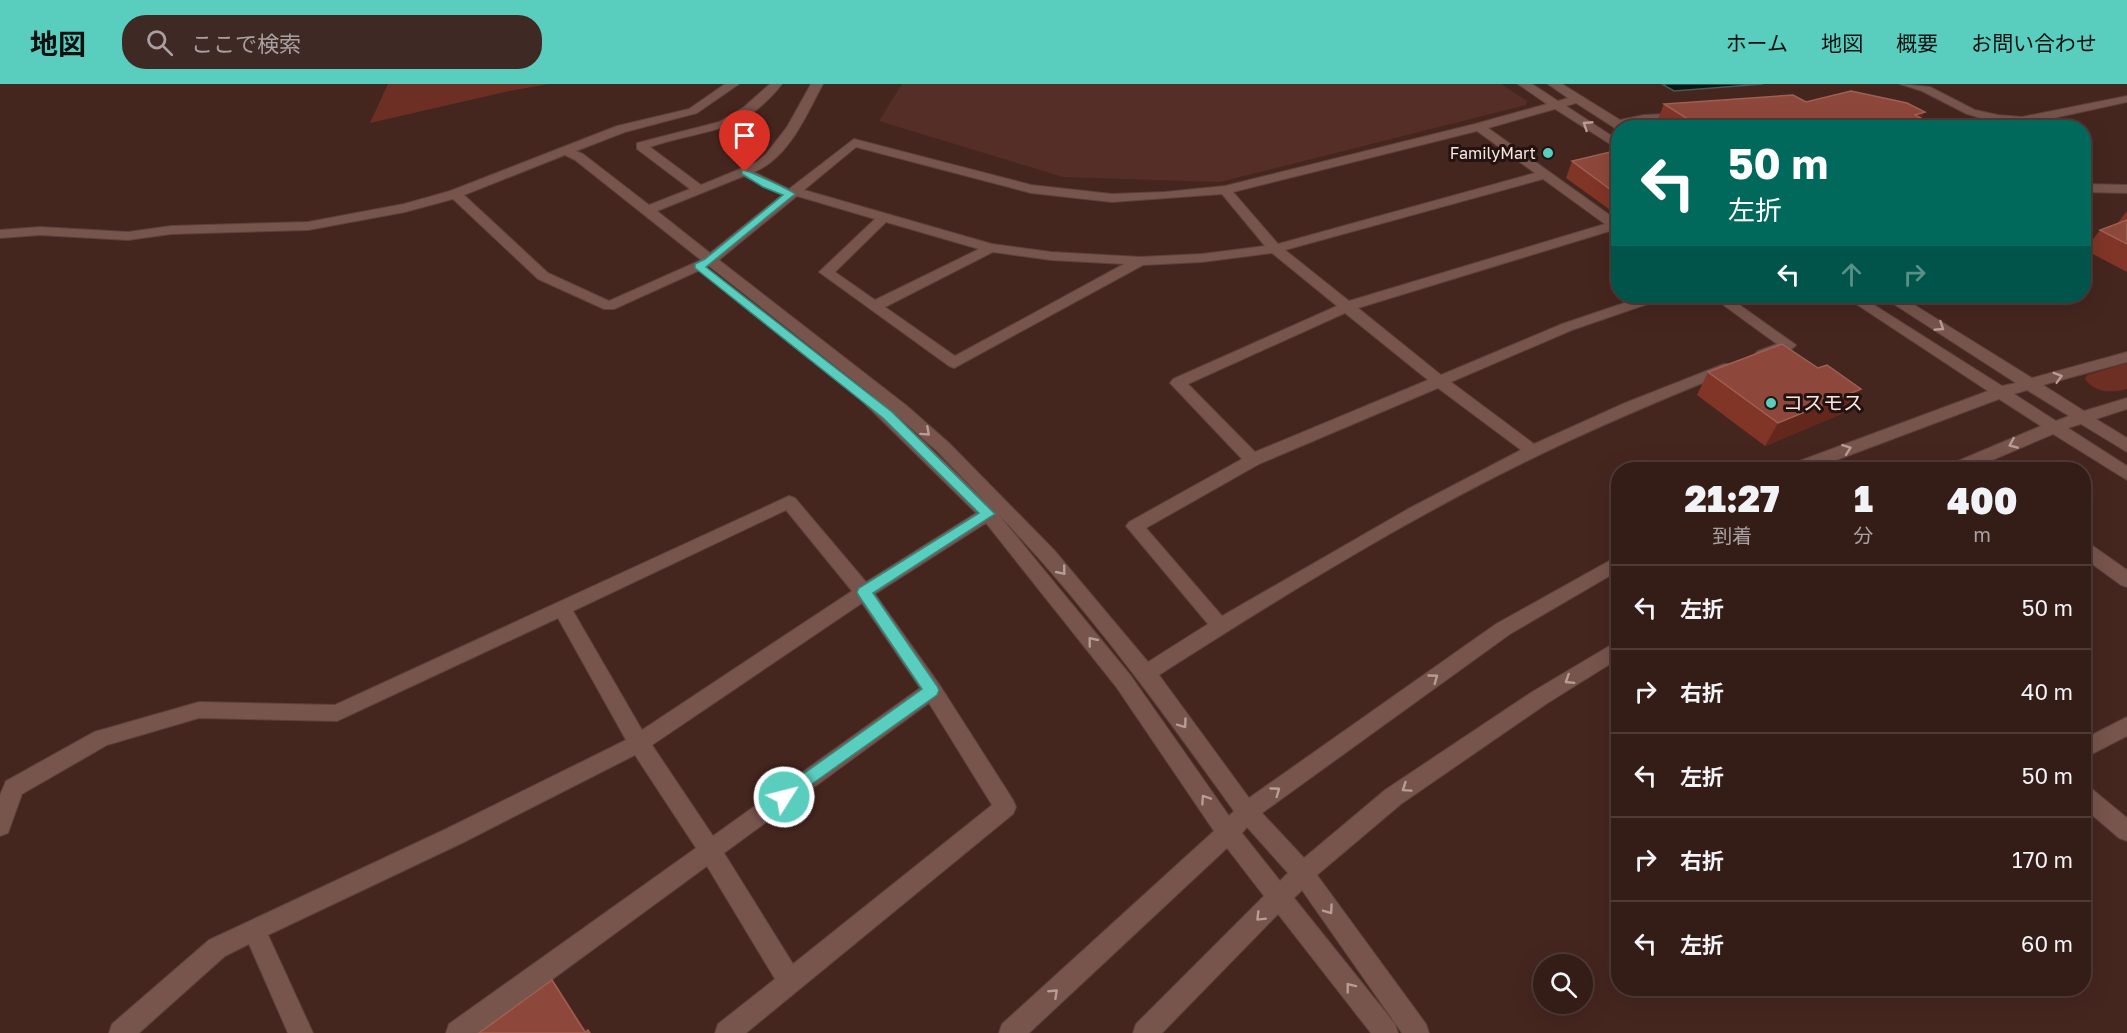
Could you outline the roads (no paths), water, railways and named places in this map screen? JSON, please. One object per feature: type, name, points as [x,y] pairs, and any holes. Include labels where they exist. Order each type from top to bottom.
[{"type":"street","points":[[0,234],[40,231],[128,236],[171,230],[308,226],[405,208],[455,194],[621,129],[693,111],[733,84]]},
{"type":"street","points":[[700,190],[641,146],[717,127],[759,102],[776,84]]},
{"type":"street","points":[[646,212],[761,165],[790,131],[818,84]]},
{"type":"street","points":[[1524,84],[1611,140]]},
{"type":"street","points":[[1554,84],[1611,120]]},
{"type":"street","points":[[1906,84],[1926,89],[1971,112],[2010,120]]},
{"type":"street","points":[[1926,89],[1947,84]]},
{"type":"street","points":[[455,194],[543,276],[609,306],[704,264],[854,142],[1031,189],[1112,198],[1165,196],[1225,190],[1479,127],[1577,99]]},
{"type":"street","points":[[2027,120],[2127,99]]},
{"type":"street","points":[[1641,120],[1691,116]]},
{"type":"street","points":[[1479,127],[1611,222]]},
{"type":"street","points":[[565,151],[579,157],[646,212],[704,264],[887,415],[1048,555],[1146,673],[1247,812],[1303,873],[1417,1033]]},
{"type":"street","points":[[565,151],[568,161],[704,264]]},
{"type":"street","points":[[745,172],[767,185],[792,193],[885,216],[991,248],[1051,256],[1140,261],[1202,258],[1275,249],[1544,175]]},
{"type":"street","points":[[2091,188],[2127,189]]},
{"type":"street","points":[[1225,190],[1275,249],[1439,381],[1533,451]]},
{"type":"street","points":[[2091,197],[2127,197]]},
{"type":"street","points":[[885,216],[826,272],[954,363],[1140,261]]},
{"type":"street","points":[[1253,460],[1178,383],[1346,307],[1611,228]]},
{"type":"street","points":[[875,306],[991,248]]},
{"type":"street","points":[[1221,626],[1135,526],[1253,460],[1567,327],[1637,303]]},
{"type":"street","points":[[1146,673],[1382,531],[1533,451],[1669,391],[1788,345],[1728,303]]},
{"type":"street","points":[[1862,303],[2127,474]]},
{"type":"street","points":[[1902,303],[2127,446]]},
{"type":"street","points":[[1813,462],[2001,392],[2127,357]]},
{"type":"street","points":[[1971,462],[2054,427],[2127,403]]},
{"type":"street","points":[[0,826],[13,788],[101,738],[199,710],[337,713],[789,502],[864,592],[932,690],[1005,807],[727,1033]]},
{"type":"street","points":[[121,1033],[217,948],[443,841],[639,743],[864,592],[994,510]]},
{"type":"street","points":[[994,510],[1124,682],[1228,833],[1386,1033]]},
{"type":"street","points":[[2091,554],[2127,580]]},
{"type":"street","points":[[1011,1033],[1228,833],[1247,812],[1503,629],[1611,567]]},
{"type":"street","points":[[562,609],[639,743],[710,850],[790,981]]},
{"type":"street","points":[[1145,1033],[1303,873],[1393,797],[1539,698],[1611,654]]},
{"type":"street","points":[[458,1033],[932,690]]},
{"type":"street","points":[[2091,745],[2127,726]]},
{"type":"street","points":[[2091,802],[2127,831]]},
{"type":"street","points":[[254,930],[301,1033]]},
{"type":"place","name":"FamilyMart","points":[[1548,153]]},
{"type":"place","name":"コスモス","points":[[1771,403]]}]
